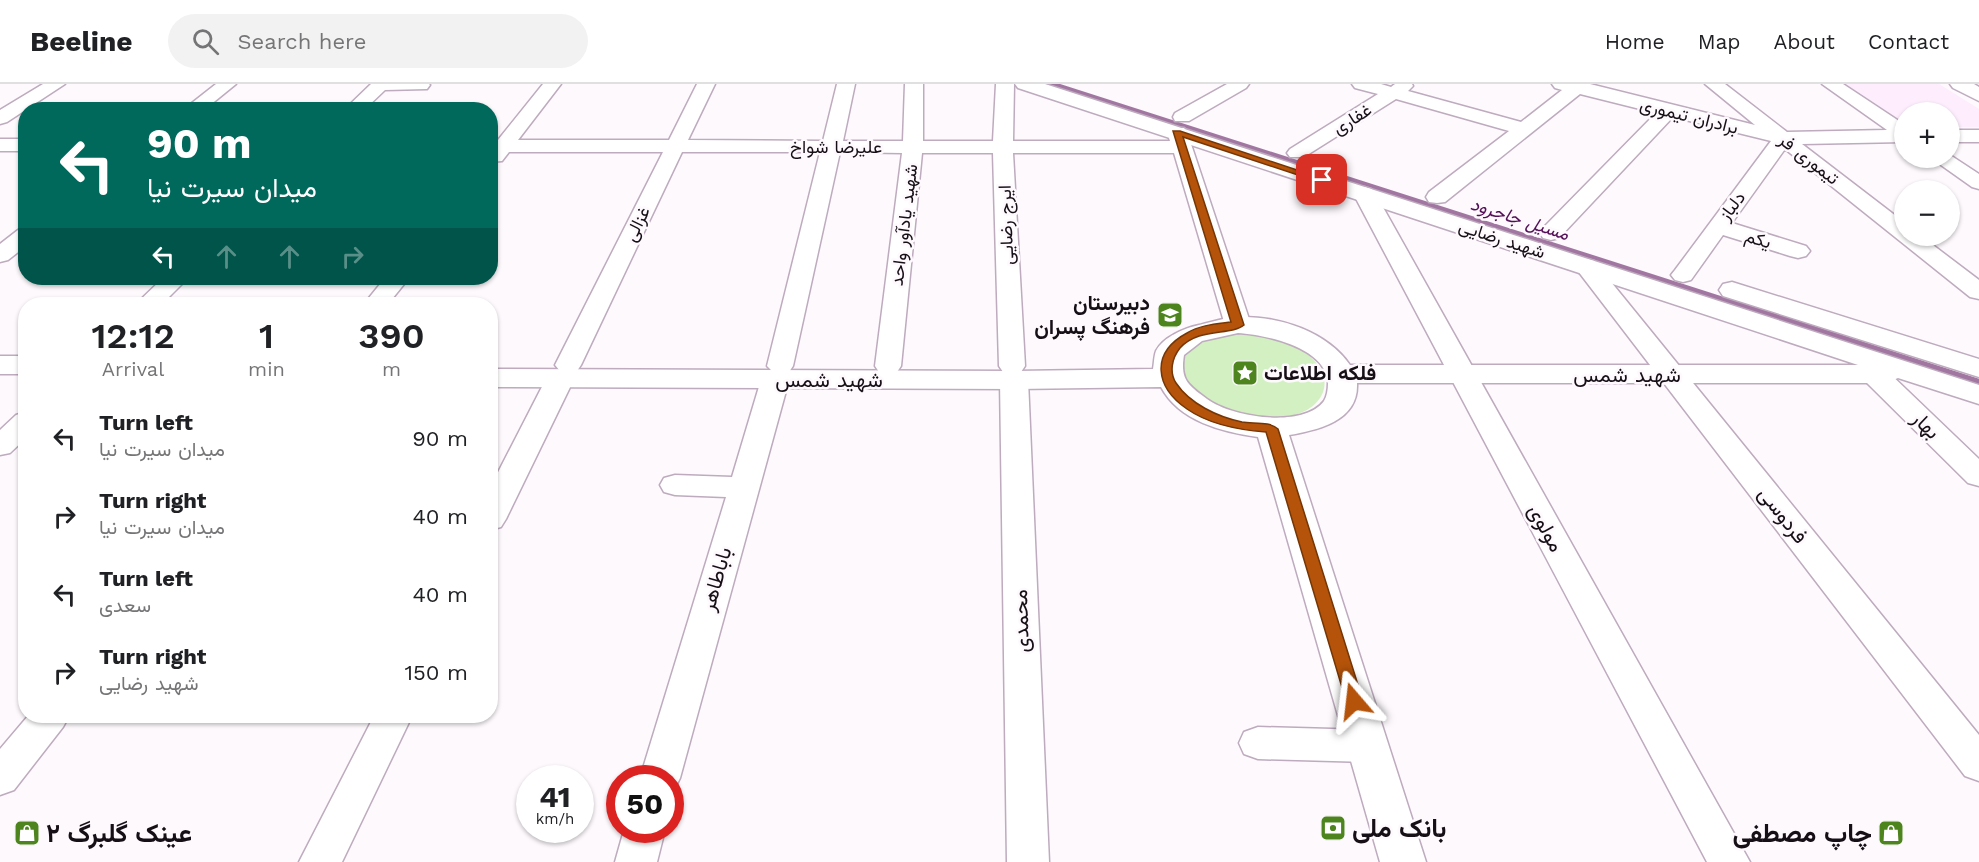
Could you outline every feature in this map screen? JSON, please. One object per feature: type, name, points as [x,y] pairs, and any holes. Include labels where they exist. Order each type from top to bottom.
[{"type":"main road","name":"شهید رضایی","points":[[1025,84],[1180,132],[1979,395]]},
{"type":"main road","name":"شهید رضایی","points":[[1078,84],[1180,132],[1297,153],[1979,368]]},
{"type":"main road","points":[[1960,84],[1979,95]]},
{"type":"main road","points":[[1238,325],[1264,327],[1290,334],[1331,358],[1341,374],[1343,390],[1337,405],[1322,417],[1299,426],[1271,429],[1242,426],[1214,418],[1191,406],[1175,391],[1167,373],[1167,359],[1176,345],[1192,334],[1213,327],[1238,325]]},
{"type":"main road","points":[[0,365],[18,365]]},
{"type":"main road","name":"شهید شمس","points":[[498,366],[564,372]]},
{"type":"main road","name":"شهید شمس","points":[[778,373],[888,366],[1013,373]]},
{"type":"main road","name":"شهید شمس","points":[[498,377],[564,372],[1167,373]]},
{"type":"main road","name":"شهید شمس","points":[[1341,374],[1912,373]]},
{"type":"main road","points":[[0,377],[18,377]]},
{"type":"main road","points":[[1271,429],[1403,862]]},
{"type":"street","points":[[26,102],[56,84]]},
{"type":"street","points":[[203,102],[227,84]]},
{"type":"street","points":[[498,145],[552,84]]},
{"type":"street","name":"غزالی","points":[[498,503],[706,84]]},
{"type":"street","name":"باباطاهر","points":[[664,765],[742,487],[778,373],[846,84]]},
{"type":"street","name":"شهید یادآور واحد","points":[[888,366],[913,147],[914,84]]},
{"type":"street","name":"ایرج رضایی","points":[[1005,84],[1003,147],[1013,373]]},
{"type":"street","points":[[1238,325],[1180,132],[1240,84]]},
{"type":"street","points":[[1360,84],[1400,88],[1525,129]]},
{"type":"street","name":"تیموری فر","points":[[1714,84],[1894,226]]},
{"type":"street","points":[[1831,84],[1894,127]]},
{"type":"street","points":[[362,102],[380,85],[421,85]]},
{"type":"street","points":[[1437,197],[1525,129],[1573,85]]},
{"type":"street","name":"برادران تیموری","points":[[1573,85],[1668,111],[1783,138]]},
{"type":"street","name":"غفاری","points":[[1297,153],[1400,88]]},
{"type":"street","points":[[0,118],[18,107]]},
{"type":"street","points":[[1551,233],[1668,111]]},
{"type":"street","name":"علیرضا شواخ","points":[[498,146],[1003,147],[1180,132]]},
{"type":"street","points":[[1783,138],[1894,135]]},
{"type":"street","points":[[1960,136],[1979,136]]},
{"type":"street","name":"دلباز","points":[[1683,275],[1783,138]]},
{"type":"street","points":[[0,145],[18,145]]},
{"type":"street","points":[[1956,168],[1979,183]]},
{"type":"street","name":"مولوی","points":[[1364,194],[1729,862]]},
{"type":"street","name":"یکم","points":[[1717,226],[1798,251]]},
{"type":"street","points":[[0,255],[18,241]]},
{"type":"street","name":"تیموری فر","points":[[1920,246],[1979,292]]},
{"type":"street","name":"فردوسی","points":[[1586,266],[1979,764]]},
{"type":"street","points":[[156,297],[168,285]]},
{"type":"street","points":[[382,297],[392,285]]},
{"type":"street","name":"محمدی","points":[[1013,373],[1028,862]]},
{"type":"street","name":"بهار","points":[[1874,374],[1979,476]]},
{"type":"street","points":[[0,446],[18,429]]},
{"type":"street","points":[[675,485],[742,487]]},
{"type":"street","points":[[0,778],[44,723]]},
{"type":"street","points":[[320,862],[390,723]]},
{"type":"street","points":[[1258,743],[1368,746]]},
{"type":"street","points":[[636,862],[641,843]]},
{"type":"shaded area","points":[[1846,84],[1939,84],[1979,109],[1979,127],[1960,127],[1960,102],[1894,102],[1894,116]]},
{"type":"green space","points":[[1247,334],[1286,343],[1307,354],[1317,363],[1324,382],[1323,391],[1319,400],[1312,407],[1278,418],[1262,418],[1227,412],[1209,404],[1184,384],[1182,358],[1189,351],[1212,339]]},
{"type":"waterway","name":"مسیل جاجرود","points":[[1052,84],[1479,221]]},
{"type":"waterway","name":"مسیل جاجرود","points":[[1474,220],[1979,382]]},
{"type":"place","name":"دبیرستان فرهنگ پسران","points":[[1170,315]]},
{"type":"place","name":"فلکه اطلاعات","points":[[1245,373]]},
{"type":"place","name":"بانک ملی","points":[[1333,828]]},
{"type":"place","name":"عینک گلبرگ ۲","points":[[27,833]]},
{"type":"place","name":"چاپ مصطفی","points":[[1891,833]]},
{"type":"route","points":[[1322,180],[1177,132],[1238,325],[1213,327],[1192,334],[1176,345],[1167,359],[1166,367],[1167,378],[1175,391],[1191,406],[1214,418],[1242,426],[1271,429],[1354,701]]}]
